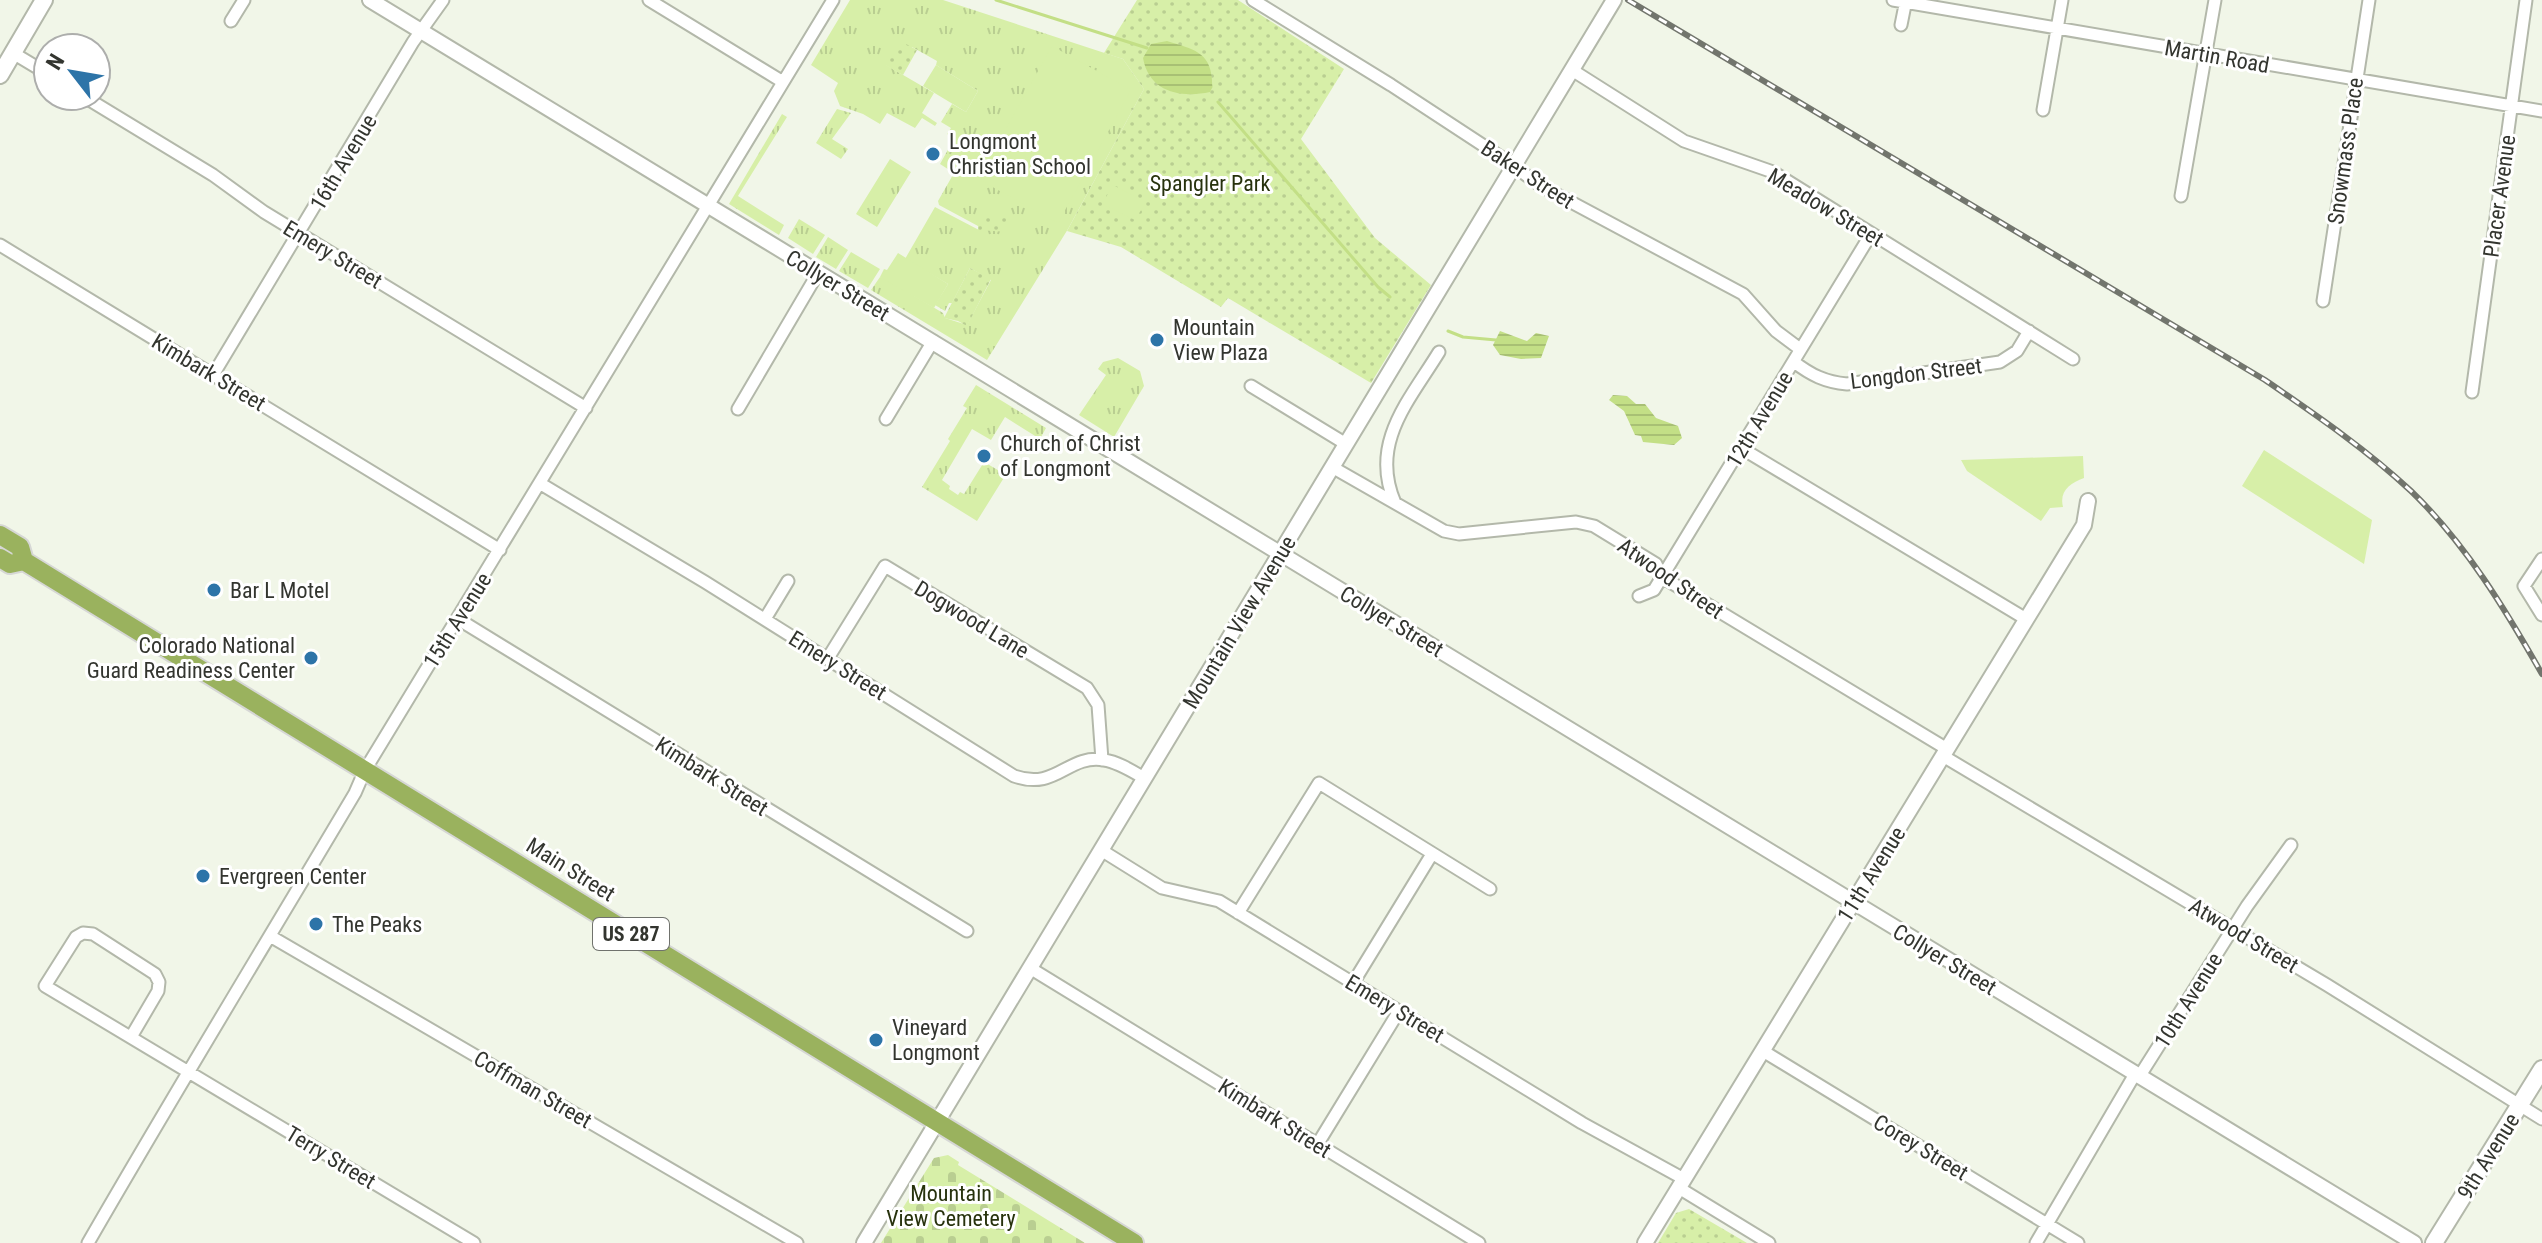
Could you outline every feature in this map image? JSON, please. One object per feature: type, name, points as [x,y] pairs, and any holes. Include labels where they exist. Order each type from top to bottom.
[{"type":"highway","name":"Main Street","points":[[0,535],[20,547],[24,561],[1134,1243]]},
{"type":"highway","name":"Main Street","points":[[0,558],[10,564],[24,561]]},
{"type":"main road","points":[[0,75],[44,0]]},
{"type":"main road","name":"9th Avenue","points":[[2434,1243],[2542,1069]]},
{"type":"street","points":[[231,21],[244,0]]},
{"type":"street","name":"Collyer Street","points":[[370,0],[2414,1243]]},
{"type":"street","name":"16th Avenue","points":[[213,375],[420,30],[443,0]]},
{"type":"street","points":[[649,0],[783,82]]},
{"type":"street","name":"15th Avenue","points":[[88,1243],[365,770],[833,0]]},
{"type":"street","name":"Baker Street","points":[[1253,0],[1391,85],[1541,186],[1743,294],[1776,331],[1800,349]]},
{"type":"street","name":"Mountain View Avenue","points":[[864,1243],[1614,0]]},
{"type":"street","name":"Martin Road","points":[[1893,0],[2542,111]]},
{"type":"street","points":[[2043,110],[2062,0]]},
{"type":"street","points":[[2181,196],[2215,0]]},
{"type":"street","name":"Snowmass Place","points":[[2323,301],[2369,0]]},
{"type":"street","name":"Placer Avenue","points":[[2472,392],[2526,0]]},
{"type":"street","points":[[1901,25],[1906,1]]},
{"type":"street","points":[[13,53],[32,64]]},
{"type":"street","name":"Meadow Street","points":[[1572,70],[1684,141],[1773,172],[2073,359]]},
{"type":"street","name":"Emery Street","points":[[109,112],[213,175],[300,234],[586,408]]},
{"type":"street","name":"12th Avenue","points":[[1639,596],[1654,590],[1871,234]]},
{"type":"street","name":"Kimbark Street","points":[[0,245],[500,550]]},
{"type":"street","points":[[738,409],[818,273]]},
{"type":"street","name":"Longdon Street","points":[[1794,362],[1813,376],[1828,382],[1847,384],[2000,362],[2017,351],[2029,331]]},
{"type":"street","points":[[886,419],[933,341]]},
{"type":"street","points":[[1395,504],[1388,486],[1387,446],[1394,427],[1439,352]]},
{"type":"street","points":[[1251,386],[1346,444]]},
{"type":"street","points":[[1741,448],[2026,619]]},
{"type":"street","name":"Atwood Street","points":[[1332,467],[1444,531],[1459,534],[1558,522],[1594,526],[1656,564],[1662,577],[2542,1119]]},
{"type":"street","name":"Emery Street","points":[[541,484],[765,619],[1014,776],[1028,781],[1043,781],[1075,764],[1102,760]]},
{"type":"street","name":"11th Avenue","points":[[1645,1243],[2084,525],[2088,501]]},
{"type":"street","points":[[2542,559],[2524,586],[2542,615]]},
{"type":"street","name":"Dogwood Lane","points":[[828,658],[885,566],[1087,688],[1098,705],[1102,760]]},
{"type":"street","points":[[765,619],[788,581]]},
{"type":"street","name":"Kimbark Street","points":[[458,619],[967,931]]},
{"type":"street","points":[[1102,760],[1144,778]]},
{"type":"street","points":[[1238,913],[1319,783],[1490,889]]},
{"type":"street","name":"10th Avenue","points":[[2036,1243],[2137,1076],[2291,845]]},
{"type":"street","name":"Emery Street","points":[[1101,850],[1162,888],[1219,901],[1682,1184],[1769,1243]]},
{"type":"street","points":[[1353,983],[1432,854]]},
{"type":"street","name":"Terry Street","points":[[131,1037],[158,991],[159,982],[155,974],[93,934],[83,933],[76,937],[45,986],[474,1243]]},
{"type":"street","name":"Coffman Street","points":[[270,936],[797,1243]]},
{"type":"street","name":"Kimbark Street","points":[[1030,968],[1479,1243]]},
{"type":"street","points":[[1317,1145],[1399,1011]]},
{"type":"street","name":"Corey Street","points":[[1763,1051],[2078,1243]]},
{"type":"green space","name":"Longmont Christian School","points":[[850,0],[943,0],[1123,59],[1144,89],[1068,229],[987,360],[871,290],[880,277],[884,278],[943,313],[945,318],[967,325],[991,280],[970,268],[945,311],[935,305],[948,284],[905,259],[935,207],[979,230],[978,226],[939,205],[938,201],[954,173],[940,164],[954,139],[947,134],[951,128],[941,122],[952,104],[966,112],[978,91],[912,47],[886,65],[934,93],[922,113],[937,123],[935,126],[922,118],[915,128],[887,113],[880,124],[840,106],[834,91],[838,83],[811,65]]},
{"type":"green space","name":"Spangler Park","points":[[1137,0],[1238,0],[1344,69],[1301,139],[1375,238],[1431,285],[1371,383],[1228,298],[1221,307],[1121,247],[1067,231],[1144,89],[1123,59],[1104,53]]},
{"type":"green space","points":[[899,40],[917,50],[903,75],[885,65]]},
{"type":"green space","points":[[1052,46],[1131,90],[1058,223],[978,179]]},
{"type":"green space","points":[[936,65],[978,91],[966,112],[923,86]]},
{"type":"green space","points":[[837,109],[851,113],[832,139],[848,149],[841,159],[816,143]]},
{"type":"green space","points":[[782,114],[787,117],[738,196],[784,225],[779,235],[729,204]]},
{"type":"green space","points":[[890,159],[911,172],[877,227],[856,214]]},
{"type":"green space","points":[[1113,185],[1146,202],[1135,220],[1102,204]]},
{"type":"green space","points":[[979,216],[1009,217],[1008,232],[978,230]]},
{"type":"green space","points":[[799,219],[825,235],[813,254],[788,238]]},
{"type":"green space","points":[[828,237],[848,250],[836,269],[816,257]]},
{"type":"green space","points":[[851,252],[880,269],[868,288],[839,271]]},
{"type":"green space","points":[[898,253],[948,284],[934,308],[880,277]]},
{"type":"green space","points":[[970,268],[991,279],[967,326],[944,318]]},
{"type":"green space","points":[[1118,358],[1140,371],[1144,386],[1114,437],[1079,415],[1106,375],[1098,369],[1103,362]]},
{"type":"green space","points":[[976,385],[1046,428],[1040,439],[1005,417],[991,440],[972,429],[942,480],[958,495],[960,492],[964,494],[984,462],[1003,473],[1005,476],[977,521],[922,487],[950,441],[948,439],[967,408],[963,406]]},
{"type":"green space","points":[[2264,450],[2372,520],[2364,564],[2242,486]]},
{"type":"green space","points":[[2083,456],[2084,478],[2067,488],[2063,507],[2050,508],[2041,521],[1967,471],[1961,460]]},
{"type":"green space","name":"Mountain View Cemetery","points":[[948,1155],[959,1162],[958,1165],[1085,1243],[881,1243],[934,1158]]},
{"type":"green space","points":[[1689,1209],[1747,1243],[1658,1243],[1676,1213]]},
{"type":"shaded area","points":[[1167,41],[1192,49],[1203,57],[1211,70],[1210,92],[1178,93],[1159,86],[1152,79],[1143,58],[1151,44]]},
{"type":"shaded area","points":[[1500,331],[1527,341],[1536,333],[1549,336],[1541,358],[1521,359],[1500,355],[1493,345]]},
{"type":"shaded area","points":[[1613,395],[1627,396],[1636,404],[1645,404],[1656,418],[1678,426],[1682,438],[1674,445],[1643,442],[1641,436],[1635,435],[1624,411],[1609,400]]},
{"type":"waterway","points":[[996,0],[1147,48]]},
{"type":"waterway","points":[[1218,102],[1390,297]]},
{"type":"waterway","points":[[1448,331],[1463,337],[1496,340]]},
{"type":"railway","points":[[1628,0],[2265,380],[2340,433],[2431,511],[2467,555],[2542,674]]},
{"type":"place","name":"Longmont Christian School","points":[[933,154]]},
{"type":"place","name":"Mountain View Plaza","points":[[1157,340]]},
{"type":"place","name":"Church of Christ of Longmont","points":[[984,456]]},
{"type":"place","name":"Bar L Motel","points":[[214,590]]},
{"type":"place","name":"Colorado National Guard Readiness Center","points":[[311,658]]},
{"type":"place","name":"Evergreen Center","points":[[203,876]]},
{"type":"place","name":"The Peaks","points":[[316,924]]},
{"type":"place","name":"Vineyard Longmont","points":[[876,1040]]}]
